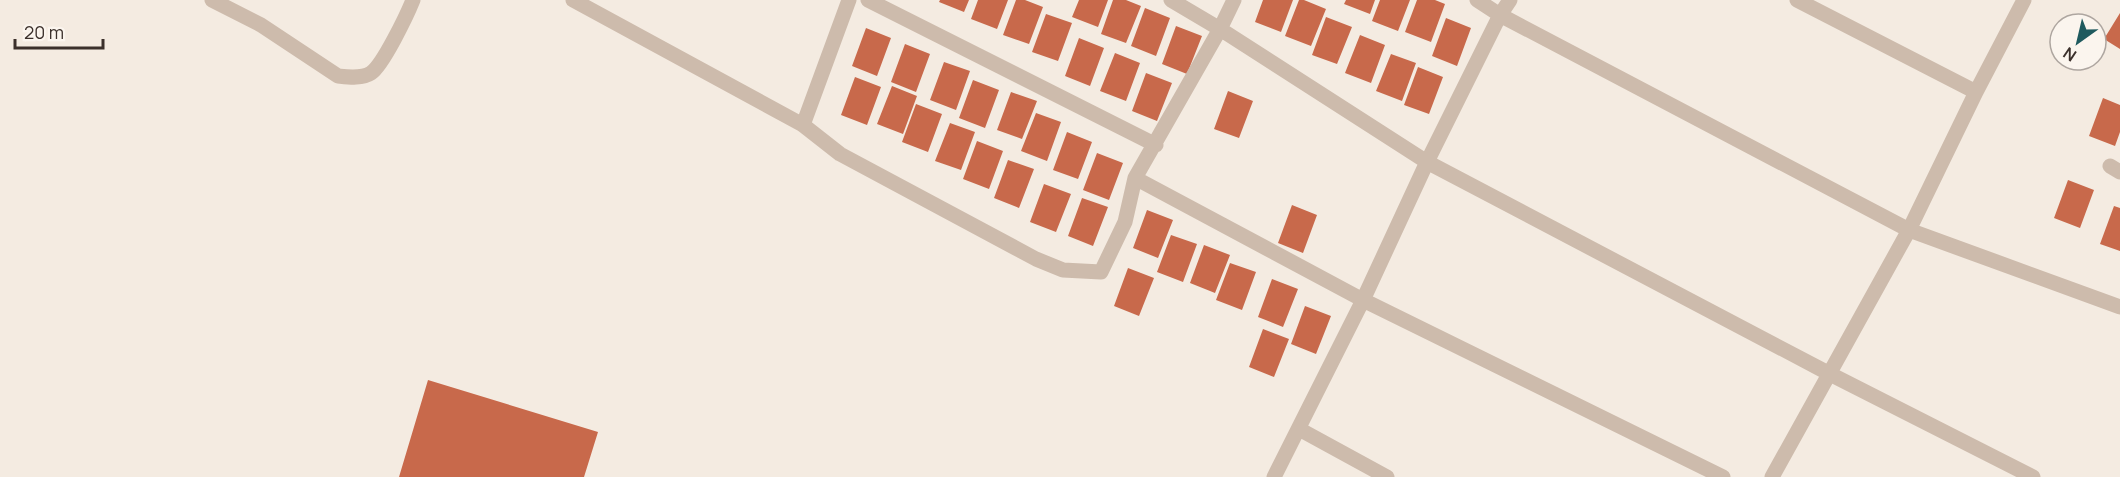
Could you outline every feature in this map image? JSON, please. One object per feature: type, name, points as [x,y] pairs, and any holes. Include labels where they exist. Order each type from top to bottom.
[{"type":"street","points":[[212,0],[261,25],[338,76],[353,77],[370,73],[406,17],[413,0]]},
{"type":"street","points":[[573,0],[803,125],[850,159],[1036,260],[1063,270],[1101,272],[1125,222],[1136,178],[1234,0]]},
{"type":"street","points":[[803,125],[849,0]]},
{"type":"street","points":[[868,0],[1156,145]]},
{"type":"street","points":[[1171,0],[1426,162],[1830,375],[2033,477]]},
{"type":"street","points":[[1478,0],[1500,15],[1909,230],[2120,307]]},
{"type":"street","points":[[1274,477],[1363,300],[1426,162],[1500,15],[1510,0]]},
{"type":"street","points":[[1797,0],[1976,92]]},
{"type":"street","points":[[1773,477],[1909,230],[2024,0]]},
{"type":"street","points":[[1136,178],[1363,300],[1723,477]]},
{"type":"street","points":[[1299,429],[1387,477]]},
{"type":"building","points":[[940,0],[969,0],[964,12],[939,2]]},
{"type":"building","points":[[978,0],[1008,0],[997,29],[971,19]]},
{"type":"building","points":[[1016,0],[1025,0],[1043,7],[1029,44],[1003,35]]},
{"type":"building","points":[[1079,0],[1108,0],[1098,27],[1072,17]]},
{"type":"building","points":[[1113,0],[1126,0],[1141,6],[1126,43],[1101,34]]},
{"type":"building","points":[[1263,0],[1293,0],[1281,32],[1255,22]]},
{"type":"building","points":[[1299,0],[1326,9],[1311,46],[1285,36]]},
{"type":"building","points":[[1346,0],[1375,0],[1370,14],[1344,4]]},
{"type":"building","points":[[1380,0],[1410,0],[1398,31],[1372,21]]},
{"type":"building","points":[[1417,0],[1435,0],[1445,4],[1431,42],[1405,32]]},
{"type":"building","points":[[1145,8],[1170,18],[1156,56],[1131,46]]},
{"type":"building","points":[[2120,13],[2120,49],[2108,42],[2108,32]]},
{"type":"building","points":[[1046,14],[1072,23],[1058,61],[1032,52]]},
{"type":"building","points":[[1326,17],[1352,27],[1337,64],[1312,55]]},
{"type":"building","points":[[1446,18],[1471,28],[1457,66],[1432,56]]},
{"type":"building","points":[[1176,26],[1202,36],[1187,74],[1162,64]]},
{"type":"building","points":[[866,28],[891,38],[877,76],[852,66]]},
{"type":"building","points":[[1360,35],[1385,45],[1371,83],[1345,73]]},
{"type":"building","points":[[1079,38],[1104,48],[1090,86],[1065,76]]},
{"type":"building","points":[[905,44],[930,54],[916,92],[891,82]]},
{"type":"building","points":[[1115,53],[1140,63],[1126,101],[1100,91]]},
{"type":"building","points":[[1391,54],[1416,63],[1402,101],[1376,91]]},
{"type":"building","points":[[944,62],[970,71],[956,110],[930,100]]},
{"type":"building","points":[[1418,67],[1443,77],[1429,114],[1404,105]]},
{"type":"building","points":[[1146,73],[1172,83],[1157,121],[1132,111]]},
{"type":"building","points":[[855,77],[881,87],[867,125],[841,115]]},
{"type":"building","points":[[973,80],[999,90],[985,128],[959,118]]},
{"type":"building","points":[[892,86],[917,96],[903,134],[877,124]]},
{"type":"building","points":[[1228,91],[1253,101],[1239,138],[1214,129]]},
{"type":"building","points":[[1011,92],[1037,101],[1022,139],[997,130]]},
{"type":"building","points":[[2103,98],[2120,105],[2120,132],[2115,146],[2089,136]]},
{"type":"building","points":[[916,104],[942,114],[928,152],[902,142]]},
{"type":"building","points":[[1036,113],[1061,122],[1047,161],[1021,151]]},
{"type":"building","points":[[950,123],[975,132],[961,170],[935,161]]},
{"type":"building","points":[[1067,132],[1092,142],[1078,179],[1053,170]]},
{"type":"building","points":[[977,141],[1003,151],[989,189],[963,179]]},
{"type":"building","points":[[1097,153],[1123,163],[1109,200],[1083,190]]},
{"type":"building","points":[[1008,160],[1034,169],[1019,208],[994,198]]},
{"type":"building","points":[[2068,180],[2094,190],[2080,228],[2054,218]]},
{"type":"building","points":[[1044,184],[1071,194],[1056,232],[1030,222]]},
{"type":"building","points":[[1082,198],[1108,207],[1093,246],[1068,236]]},
{"type":"building","points":[[1292,205],[1317,215],[1303,253],[1278,243]]},
{"type":"building","points":[[2114,206],[2120,208],[2120,251],[2100,244]]},
{"type":"building","points":[[1147,210],[1173,220],[1158,258],[1133,248]]},
{"type":"building","points":[[1171,235],[1197,244],[1183,282],[1157,272]]},
{"type":"building","points":[[1204,245],[1230,255],[1215,293],[1190,283]]},
{"type":"building","points":[[1230,263],[1256,272],[1242,310],[1216,300]]},
{"type":"building","points":[[1128,268],[1154,278],[1139,316],[1114,306]]},
{"type":"building","points":[[1272,279],[1298,289],[1283,327],[1258,317]]},
{"type":"building","points":[[1305,306],[1331,316],[1316,354],[1291,344]]},
{"type":"building","points":[[1263,329],[1289,339],[1274,377],[1249,367]]},
{"type":"building","points":[[428,380],[598,432],[584,477],[399,477]]}]
